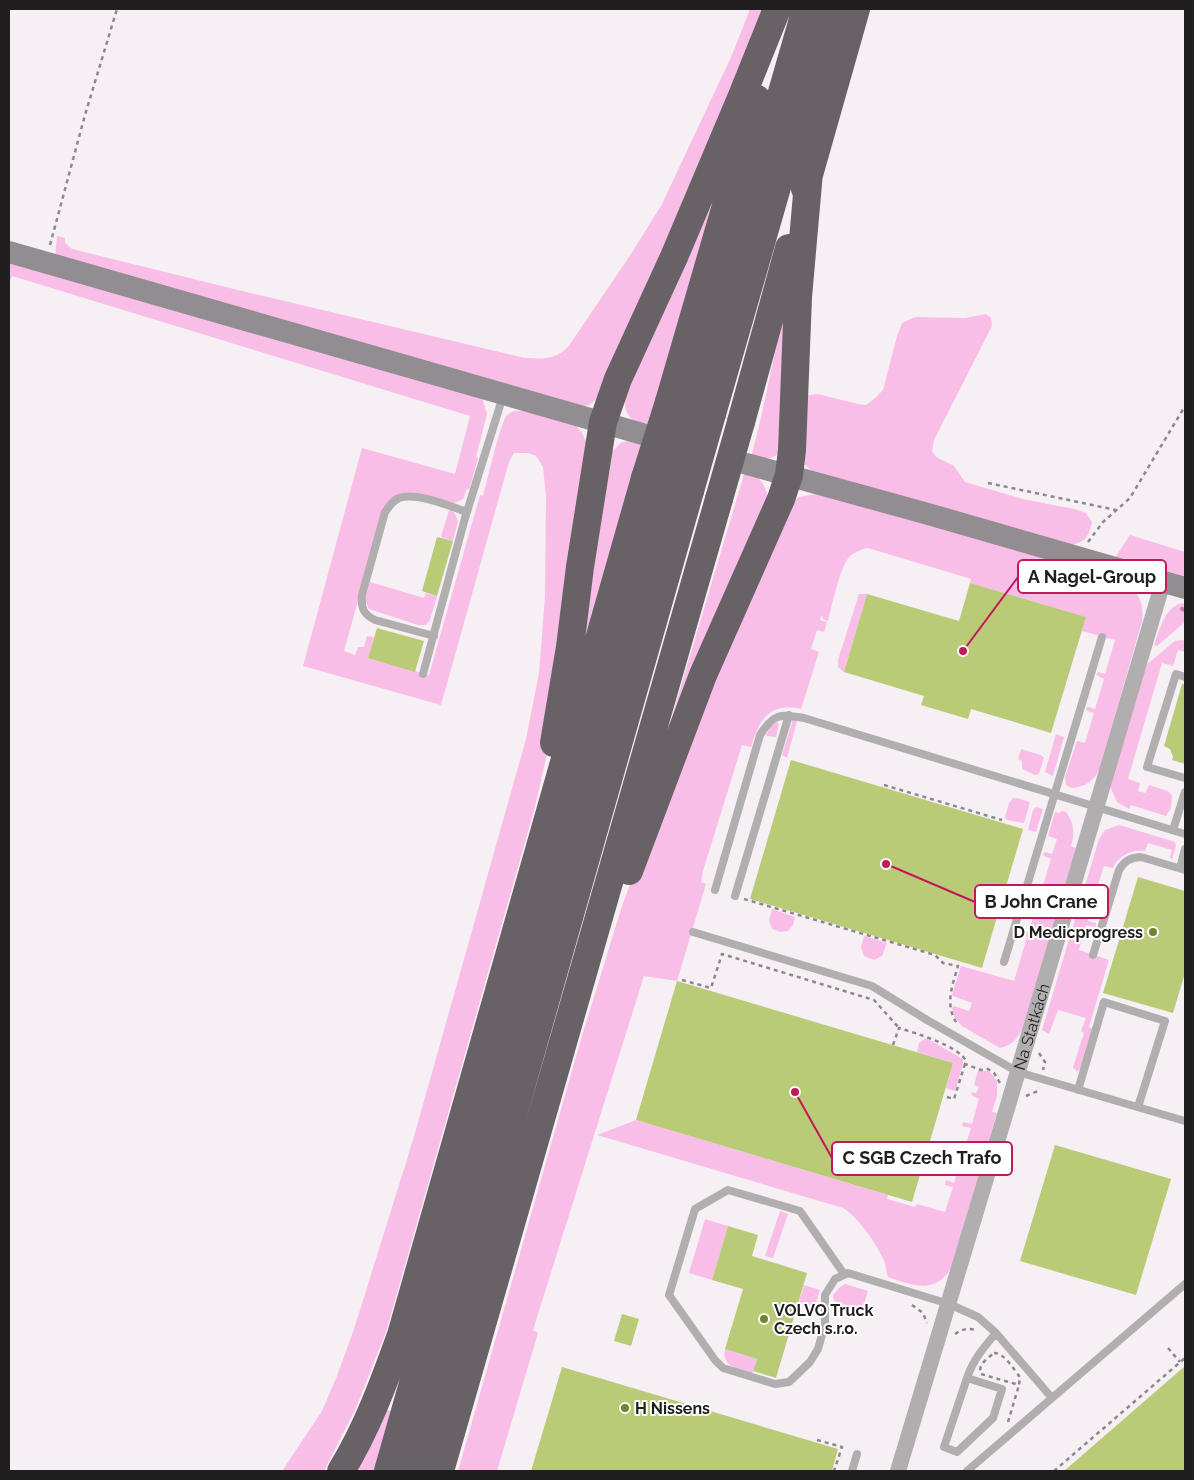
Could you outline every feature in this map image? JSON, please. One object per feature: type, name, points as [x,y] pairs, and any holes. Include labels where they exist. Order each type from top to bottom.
[{"type":"highway","points":[[536,863],[603,422],[618,379],[674,257],[777,9]]},
{"type":"highway","points":[[691,408],[784,9]]},
{"type":"highway","points":[[388,1471],[668,485],[806,9]]},
{"type":"highway","points":[[412,1471],[668,485],[691,408],[828,9]]},
{"type":"highway","points":[[440,1471],[741,422],[809,172],[856,9]]},
{"type":"highway","points":[[558,1062],[703,675],[781,500],[789,475],[798,297],[809,172]]},
{"type":"highway","points":[[341,1471],[378,1397],[401,1335],[536,863],[668,485]]},
{"type":"main road","points":[[9,252],[646,434]]},
{"type":"main road","points":[[747,464],[1185,588]]},
{"type":"street","name":"Na Statkách","points":[[898,1471],[1163,582]]},
{"type":"lane","points":[[424,674],[467,512],[503,394]]},
{"type":"lane","points":[[434,636],[375,620],[367,616],[362,608],[362,596],[385,512],[397,499],[407,496],[423,498],[467,512]]},
{"type":"lane","points":[[1004,962],[1102,637]]},
{"type":"lane","points":[[1185,677],[1176,674],[1147,767],[1185,778]]},
{"type":"lane","points":[[714,890],[760,735],[766,725],[774,718],[784,714],[804,718],[1185,834]]},
{"type":"lane","points":[[734,896],[789,715]]},
{"type":"lane","points":[[1173,830],[1185,792]]},
{"type":"lane","points":[[1093,955],[1119,870],[1123,863],[1131,858],[1141,857],[1182,869],[1185,849]]},
{"type":"lane","points":[[693,932],[872,986],[1018,1072],[1185,1121]]},
{"type":"lane","points":[[1078,1090],[1104,1002],[1165,1021],[1138,1107]]},
{"type":"lane","points":[[844,1274],[800,1211],[728,1190],[695,1209],[669,1295],[714,1360],[724,1368],[775,1384],[789,1382],[810,1362],[818,1349],[825,1324],[825,1295],[835,1279],[848,1272],[949,1304],[978,1317],[996,1333],[1052,1398]]},
{"type":"lane","points":[[967,1471],[1185,1284]]},
{"type":"lane","points":[[967,1378],[1002,1389],[993,1418],[957,1452],[944,1447],[967,1378],[975,1358],[996,1333]]},
{"type":"lane","points":[[852,1471],[857,1454]]},
{"type":"path","points":[[45,263],[116,9]]},
{"type":"path","points":[[1080,558],[1096,530],[1130,498],[1185,406]]},
{"type":"path","points":[[988,483],[1116,510]]},
{"type":"path","points":[[884,785],[1002,820]]},
{"type":"path","points":[[734,896],[935,955],[943,963],[958,966],[949,1006],[953,1017],[962,1029]]},
{"type":"path","points":[[682,980],[711,988],[722,954],[874,1000],[899,1028],[931,1038],[963,1056],[966,1061],[954,1099],[947,1097]]},
{"type":"path","points":[[893,1045],[899,1028]]},
{"type":"path","points":[[965,1064],[982,1070],[987,1069]]},
{"type":"path","points":[[908,1303],[923,1313],[928,1326],[926,1338],[946,1346],[955,1334],[961,1330],[968,1329],[980,1332],[982,1339],[979,1342],[991,1356]]},
{"type":"path","points":[[1168,1348],[1180,1362]]},
{"type":"path","points":[[997,1353],[1005,1358],[1020,1377],[1019,1385],[981,1374],[981,1366],[991,1356],[997,1353]]},
{"type":"path","points":[[1054,1471],[1185,1358]]},
{"type":"path","points":[[817,1440],[842,1447],[834,1471]]},
{"type":"shaded area","points":[[750,9],[770,9],[598,398],[589,405],[582,407],[55,258],[57,236],[65,238],[65,243],[72,249],[242,291],[525,358],[553,356],[568,347],[633,251],[662,204],[732,55]]},
{"type":"shaded area","points":[[718,188],[648,427],[632,419],[628,414],[625,395],[628,379]]},
{"type":"shaded area","points":[[9,262],[482,398],[487,414],[469,490],[467,489],[463,499],[453,504],[418,495],[391,499],[364,579],[344,651],[355,655],[358,647],[364,647],[367,636],[374,637],[368,658],[429,675],[480,495],[483,496],[497,441],[507,415],[514,411],[522,411],[523,407],[575,424],[587,443],[550,740],[535,807],[386,1332],[356,1408],[324,1471],[282,1471],[322,1411],[355,1326],[413,1140],[526,739],[539,673],[545,596],[546,497],[543,467],[536,456],[528,453],[514,453],[509,462],[441,705],[303,666],[362,448],[455,474],[470,416],[12,276],[9,284]]},
{"type":"shaded area","points":[[785,303],[780,452],[770,458],[751,457],[765,399]]},
{"type":"shaded area","points":[[986,314],[991,318],[992,326],[934,440],[932,451],[936,457],[954,466],[965,482],[1023,499],[1086,513],[1092,522],[1091,528],[1081,542],[1067,545],[813,472],[803,463],[802,396],[818,394],[866,405],[883,390],[902,323],[915,317],[965,318]]},
{"type":"shaded area","points":[[629,441],[642,444],[577,684],[610,453],[622,442]]},
{"type":"shaded area","points":[[745,471],[760,480],[768,496],[670,723]]},
{"type":"shaded area","points":[[816,494],[981,537],[1130,587],[1140,600],[1142,621],[1100,768],[1092,780],[1085,785],[1071,788],[1066,785],[1065,777],[1077,741],[1085,743],[1094,713],[1087,711],[1086,708],[1095,709],[1104,679],[1096,675],[1098,672],[1105,674],[1115,640],[1082,631],[1085,617],[970,583],[971,579],[868,548],[850,556],[843,568],[828,621],[821,616],[820,620],[827,622],[824,632],[817,630],[811,649],[819,652],[801,709],[781,708],[773,711],[762,721],[751,747],[742,745],[703,871],[701,882],[706,884],[677,981],[644,976],[533,1330],[538,1333],[497,1471],[458,1471],[581,1039],[622,906],[646,841],[791,503],[799,497]]},
{"type":"shaded area","points":[[449,510],[454,512],[458,521],[453,541],[441,537]]},
{"type":"shaded area","points":[[1130,535],[1185,552],[1185,579],[1114,559]]},
{"type":"shaded area","points":[[370,582],[424,598],[426,593],[437,596],[430,620],[426,625],[418,625],[369,609],[365,599]]},
{"type":"shaded area","points":[[859,594],[867,594],[844,672],[838,667],[838,660]]},
{"type":"shaded area","points":[[1185,603],[1185,622],[1157,646],[1154,645],[1164,618],[1178,604]]},
{"type":"shaded area","points":[[1175,641],[1185,641],[1185,652],[1178,650],[1173,666],[1162,663],[1128,779],[1140,783],[1138,791],[1145,793],[1149,785],[1168,791],[1172,796],[1171,808],[1166,816],[1131,805],[1129,809],[1117,802],[1110,786],[1141,680],[1147,664]]},
{"type":"shaded area","points":[[793,719],[797,721],[787,758],[782,755]]},
{"type":"shaded area","points":[[777,722],[779,724],[776,737],[767,736],[771,726]]},
{"type":"shaded area","points":[[1056,734],[1064,737],[1053,776],[1045,772]]},
{"type":"shaded area","points":[[1021,749],[1044,757],[1039,774],[1035,775],[1022,769],[1022,761],[1018,759]]},
{"type":"shaded area","points":[[1013,798],[1030,802],[1024,823],[1007,820],[1005,817],[1009,803]]},
{"type":"shaded area","points":[[1036,807],[1043,809],[1036,832],[1028,830],[1033,810]]},
{"type":"shaded area","points":[[1062,811],[1066,812],[1071,820],[1073,837],[1071,846],[1076,848],[1023,1027],[1014,1040],[1000,1048],[962,1026],[955,1018],[952,1008],[954,1006],[969,1011],[972,1003],[952,995],[961,966],[1014,981],[1027,937],[1020,934],[1020,931],[1029,932],[1037,902],[1030,898],[1032,896],[1039,898],[1051,859],[1043,854],[1045,852],[1052,854],[1057,839],[1048,836],[1055,812],[1059,813]]},
{"type":"shaded area","points":[[1119,825],[1175,842],[1176,846],[1172,859],[1170,858],[1172,850],[1148,843],[1145,851],[1135,851],[1126,854],[1118,860],[1113,868],[1104,866],[1096,891],[1105,896],[1103,898],[1095,896],[1088,921],[1096,923],[1096,926],[1086,925],[1079,950],[1109,960],[1089,1027],[1093,1029],[1082,1066],[1077,1072],[1073,1067],[1084,1033],[1081,1031],[1086,1018],[1058,1010],[1049,1034],[1042,1030],[1099,839],[1105,830]]},
{"type":"shaded area","points":[[772,909],[795,917],[793,925],[788,931],[780,932],[772,929],[769,920]]},
{"type":"shaded area","points":[[864,936],[887,943],[882,956],[874,960],[864,956],[861,947]]},
{"type":"shaded area","points":[[926,1038],[963,1059],[955,1091],[946,1088],[953,1063],[917,1052],[919,1043]]},
{"type":"shaded area","points":[[978,1071],[989,1071],[997,1081],[997,1096],[992,1112],[997,1113],[951,1268],[938,1282],[931,1285],[915,1285],[888,1277],[883,1258],[871,1237],[855,1218],[843,1208],[597,1135],[636,1120],[888,1195],[887,1199],[915,1207],[917,1204],[945,1212],[953,1187],[945,1185],[946,1180],[954,1183],[962,1158],[953,1155],[955,1151],[963,1153],[971,1128],[962,1126],[963,1122],[972,1124],[979,1099],[971,1095],[972,1092],[976,1093],[979,1087],[974,1085]]},
{"type":"shaded area","points":[[780,1211],[788,1214],[773,1258],[765,1256]]},
{"type":"shaded area","points":[[705,1219],[728,1226],[712,1280],[689,1273]]},
{"type":"shaded area","points":[[845,1284],[868,1291],[862,1310],[834,1301],[833,1295]]},
{"type":"shaded area","points":[[804,1285],[820,1290],[815,1305],[811,1308],[798,1305]]},
{"type":"shaded area","points":[[725,1349],[757,1359],[752,1374],[728,1364],[724,1355]]},
{"type":"shaded area","points":[[385,1409],[394,1412],[377,1471],[353,1471]]},
{"type":"building","points":[[437,537],[453,541],[437,596],[422,591]]},
{"type":"building","points":[[970,583],[1086,617],[1051,733],[971,709],[968,719],[921,705],[924,696],[844,672],[867,594],[959,621]]},
{"type":"building","points":[[377,628],[424,641],[415,672],[368,658]]},
{"type":"building","points":[[1182,684],[1185,684],[1185,764],[1172,760],[1173,757],[1170,749],[1164,746]]},
{"type":"building","points":[[791,760],[1023,829],[982,968],[750,899]]},
{"type":"building","name":"D Medicprogress","points":[[1138,877],[1185,891],[1185,973],[1173,1013],[1103,993]]},
{"type":"building","points":[[677,981],[953,1063],[912,1202],[636,1120]]},
{"type":"building","points":[[1055,1145],[1171,1179],[1136,1295],[1020,1261]]},
{"type":"building","name":"VOLVO Truck Czech s.r.o.","points":[[728,1226],[758,1235],[752,1256],[807,1273],[776,1378],[753,1371],[757,1359],[725,1349],[743,1289],[712,1280]]},
{"type":"building","points":[[622,1314],[639,1319],[631,1346],[614,1341]]},
{"type":"building","points":[[1185,1366],[1185,1471],[1064,1471]]},
{"type":"building","name":"H Nissens","points":[[562,1367],[838,1449],[832,1471],[531,1471]]},
{"type":"place","name":"A Nagel-Group","points":[[963,651]]},
{"type":"place","name":"B John Crane","points":[[886,864]]},
{"type":"place","name":"D Medicprogress","points":[[1153,932]]},
{"type":"place","name":"C SGB Czech Trafo","points":[[795,1092]]},
{"type":"place","name":"VOLVO Truck Czech s.r.o.","points":[[764,1319]]},
{"type":"place","name":"H Nissens","points":[[625,1408]]}]
